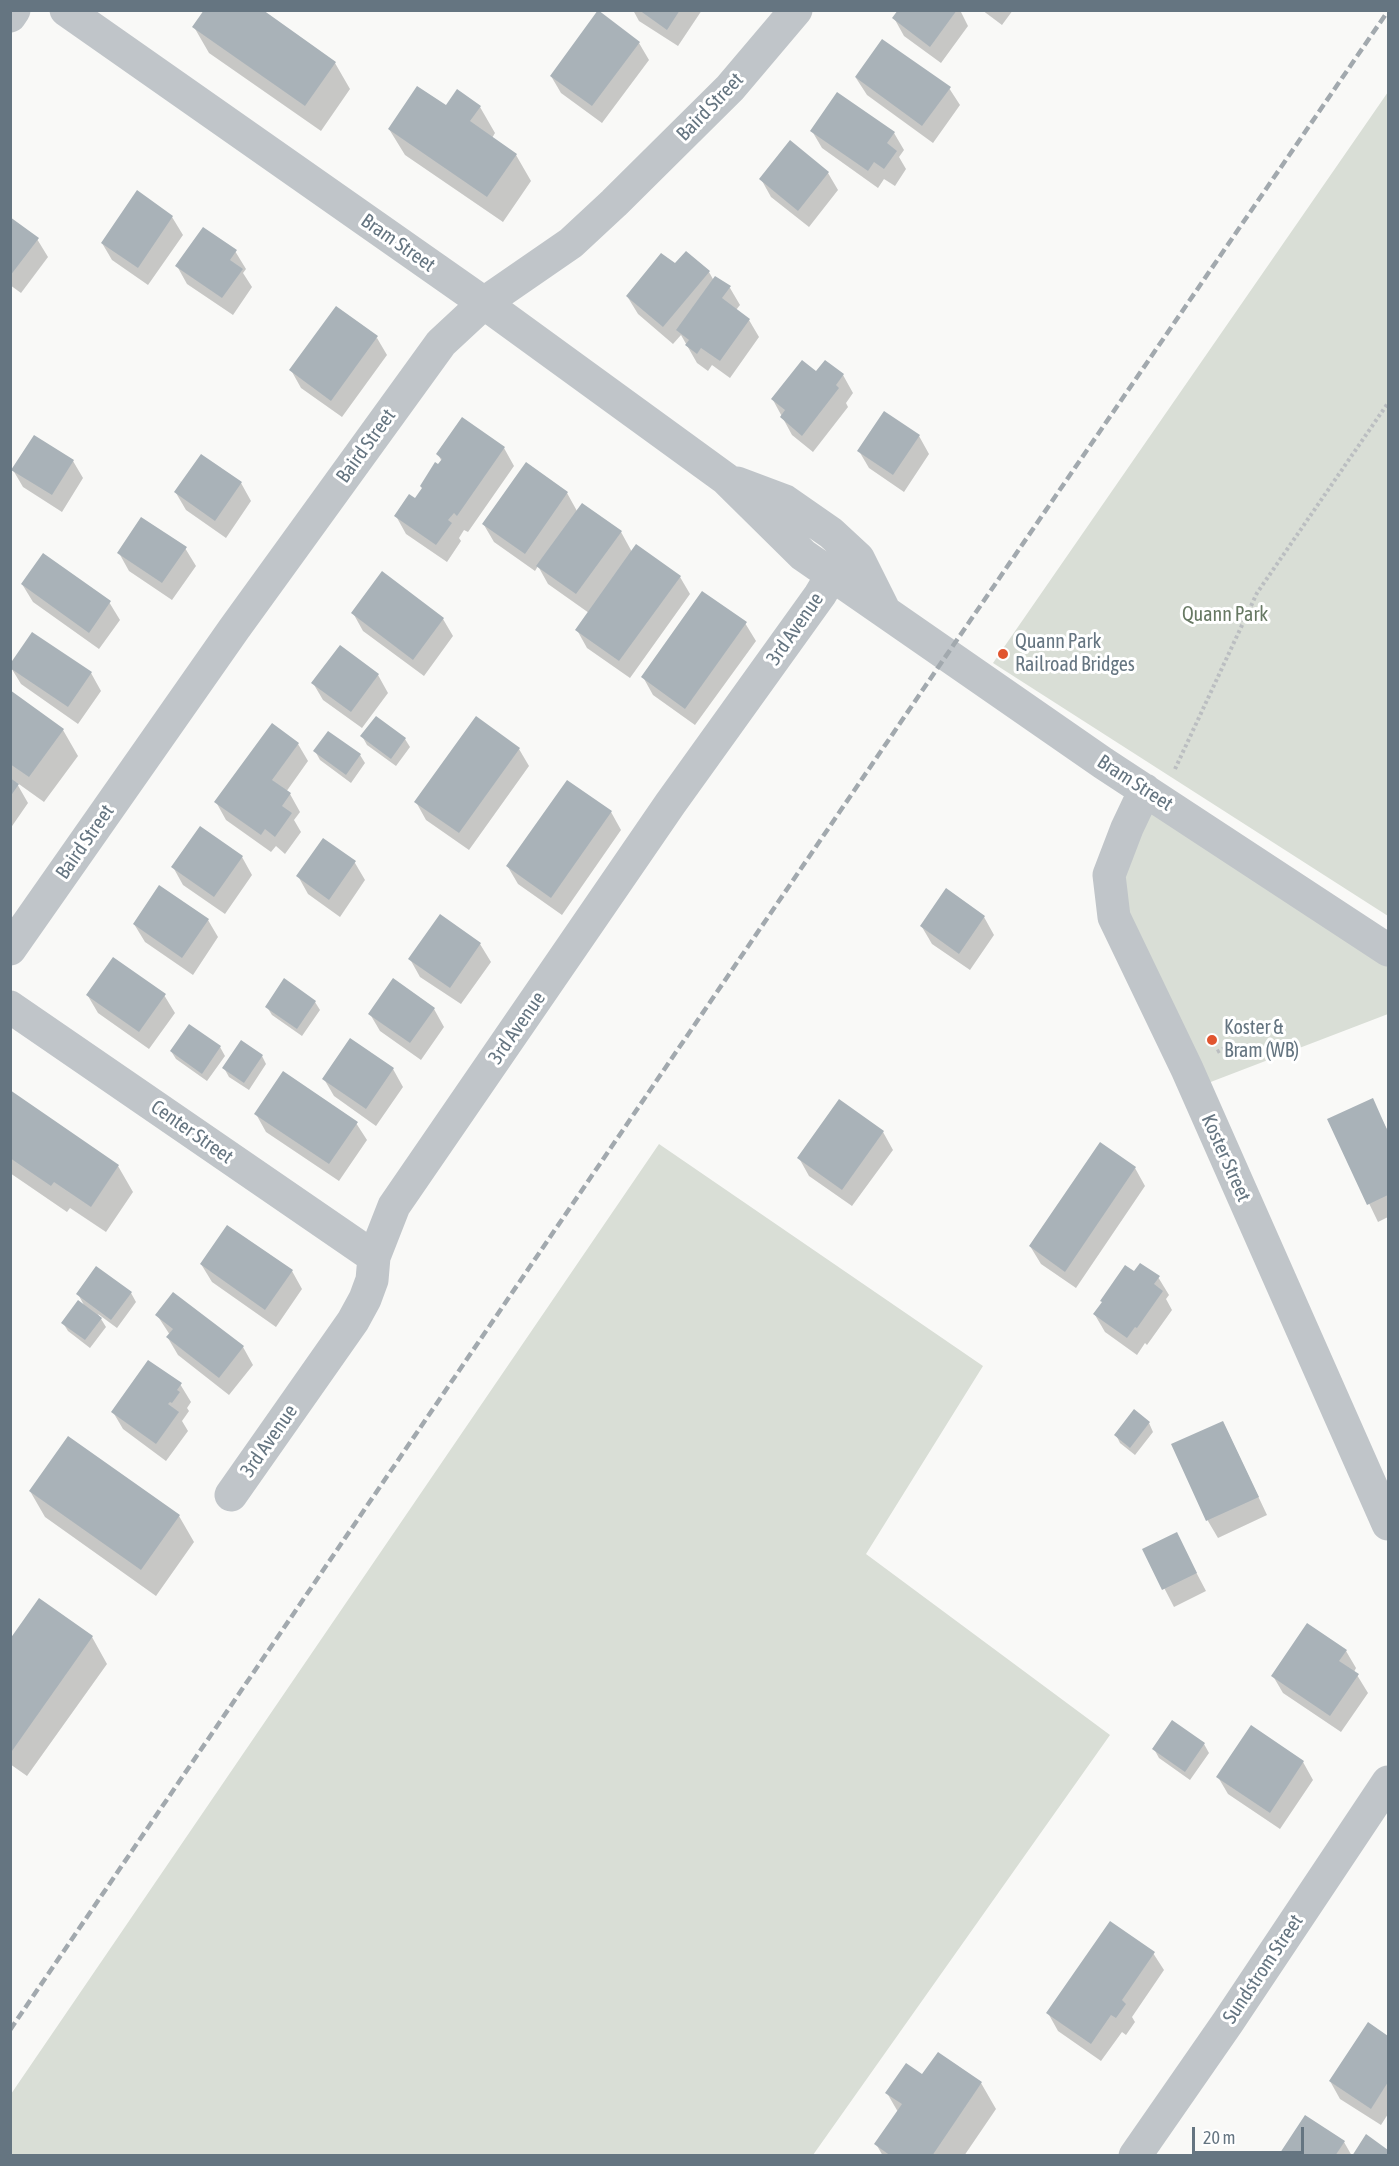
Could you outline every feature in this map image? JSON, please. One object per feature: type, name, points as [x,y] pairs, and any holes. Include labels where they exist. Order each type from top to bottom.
[{"type":"street","points":[[10,16],[14,10]]},
{"type":"street","name":"Bram Street","points":[[66,10],[484,303],[726,479],[804,555],[832,575],[1153,795],[1389,950]]},
{"type":"street","name":"Baird Street","points":[[10,949],[234,629],[441,343],[484,303],[571,243],[614,203],[730,88],[796,10]]},
{"type":"street","name":"Bram Street","points":[[726,479],[785,501],[831,533],[858,558],[884,610]]},
{"type":"street","name":"3rd Avenue","points":[[231,1495],[353,1321],[372,1280],[374,1257],[394,1206],[670,804],[832,575]]},
{"type":"street","name":"Koster Street","points":[[1153,795],[1127,828],[1109,875],[1114,917],[1187,1069],[1389,1524]]},
{"type":"street","name":"Center Street","points":[[10,1007],[374,1257]]},
{"type":"street","name":"Sundstrom Street","points":[[1135,2156],[1389,1782]]},
{"type":"path","points":[[1153,795],[1257,593],[1389,403]]},
{"type":"green space","name":"Quann Park","points":[[1388,92],[1388,916],[993,663]]},
{"type":"green space","points":[[1145,790],[1388,950],[1388,1014],[1195,1088],[1114,917]]},
{"type":"green space","points":[[659,1144],[983,1366],[866,1554],[1110,1735],[813,2155],[11,2155],[11,2094]]},
{"type":"building","points":[[204,10],[263,10],[336,62],[305,106],[192,27]]},
{"type":"building","points":[[598,10],[640,42],[592,106],[550,76]]},
{"type":"building","points":[[639,10],[680,10],[667,30]]},
{"type":"building","points":[[898,10],[957,10],[930,47],[892,18]]},
{"type":"building","points":[[882,39],[951,87],[922,126],[855,77]]},
{"type":"building","points":[[417,86],[446,105],[457,89],[481,106],[470,121],[517,154],[487,197],[388,129]]},
{"type":"building","points":[[837,92],[895,132],[887,143],[897,151],[884,169],[874,162],[868,171],[810,131]]},
{"type":"building","points":[[790,140],[829,172],[798,211],[759,179]]},
{"type":"building","points":[[137,190],[173,216],[138,268],[101,243]]},
{"type":"building","points":[[10,217],[39,238],[10,276]]},
{"type":"building","points":[[203,227],[237,250],[230,260],[243,269],[222,298],[175,266]]},
{"type":"building","points":[[686,251],[710,271],[663,327],[626,296],[661,253],[675,263]]},
{"type":"building","points":[[715,276],[731,286],[722,298],[750,319],[720,361],[701,348],[697,354],[685,345],[689,340],[676,330]]},
{"type":"building","points":[[336,306],[378,336],[331,401],[289,370]]},
{"type":"building","points":[[802,360],[816,371],[825,360],[844,374],[836,385],[839,388],[802,436],[780,417],[785,410],[771,399]]},
{"type":"building","points":[[884,411],[920,435],[893,475],[857,451]]},
{"type":"building","points":[[462,417],[505,447],[457,516],[454,513],[448,520],[452,523],[436,545],[394,516],[409,494],[415,498],[435,462],[438,464],[442,459],[436,454]]},
{"type":"building","points":[[34,435],[74,460],[52,495],[11,470]]},
{"type":"building","points":[[201,454],[242,482],[215,521],[174,492]]},
{"type":"building","points":[[526,462],[568,492],[525,554],[482,524]]},
{"type":"building","points":[[582,503],[622,531],[576,594],[536,566]]},
{"type":"building","points":[[141,517],[187,547],[162,583],[117,553]]},
{"type":"building","points":[[636,544],[681,576],[619,661],[575,630]]},
{"type":"building","points":[[43,553],[111,601],[89,633],[21,584]]},
{"type":"building","points":[[382,571],[444,618],[413,660],[351,613]]},
{"type":"building","points":[[702,591],[747,622],[685,709],[641,677]]},
{"type":"building","points":[[32,632],[92,672],[68,707],[10,668],[10,664]]},
{"type":"building","points":[[340,645],[379,674],[351,712],[311,683]]},
{"type":"building","points":[[10,690],[64,729],[29,777],[10,764]]},
{"type":"building","points":[[376,716],[406,738],[391,759],[360,736]]},
{"type":"building","points":[[476,716],[520,748],[459,833],[414,802]]},
{"type":"building","points":[[272,723],[299,743],[272,780],[291,793],[282,806],[292,813],[275,837],[265,829],[261,835],[214,802]]},
{"type":"building","points":[[328,731],[361,754],[346,775],[313,751]]},
{"type":"building","points":[[10,778],[19,784],[10,797]]},
{"type":"building","points":[[567,780],[612,811],[551,898],[506,866]]},
{"type":"building","points":[[200,826],[243,856],[214,897],[171,867]]},
{"type":"building","points":[[323,838],[356,861],[329,900],[296,876]]},
{"type":"building","points":[[159,885],[209,919],[182,958],[133,924]]},
{"type":"building","points":[[946,888],[985,916],[959,954],[920,926]]},
{"type":"building","points":[[440,914],[481,943],[450,988],[408,959]]},
{"type":"building","points":[[113,957],[166,994],[139,1032],[86,995]]},
{"type":"building","points":[[284,978],[316,1001],[297,1029],[265,1007]]},
{"type":"building","points":[[393,978],[435,1008],[410,1043],[368,1014]]},
{"type":"building","points":[[189,1024],[221,1046],[202,1074],[170,1051]]},
{"type":"building","points":[[350,1038],[394,1068],[366,1109],[322,1079]]},
{"type":"building","points":[[241,1040],[263,1055],[244,1083],[222,1068]]},
{"type":"building","points":[[283,1071],[358,1122],[329,1164],[254,1114]]},
{"type":"building","points":[[10,1090],[119,1165],[91,1207],[54,1182],[51,1186],[10,1158]]},
{"type":"building","points":[[1373,1098],[1388,1132],[1388,1195],[1367,1205],[1327,1119]]},
{"type":"building","points":[[839,1099],[884,1131],[842,1190],[797,1158]]},
{"type":"building","points":[[1100,1142],[1136,1167],[1065,1272],[1029,1246]]},
{"type":"building","points":[[227,1225],[293,1270],[265,1310],[200,1264]]},
{"type":"building","points":[[1140,1263],[1160,1276],[1154,1284],[1163,1291],[1137,1328],[1135,1327],[1127,1338],[1093,1314],[1125,1265],[1134,1271]]},
{"type":"building","points":[[96,1266],[132,1292],[111,1320],[76,1294]]},
{"type":"building","points":[[173,1292],[244,1346],[219,1378],[166,1337],[173,1329],[155,1315]]},
{"type":"building","points":[[78,1300],[102,1318],[85,1340],[61,1323]]},
{"type":"building","points":[[148,1360],[182,1383],[177,1390],[180,1392],[172,1403],[168,1404],[179,1412],[156,1444],[111,1412]]},
{"type":"building","points":[[1134,1409],[1150,1422],[1130,1448],[1114,1435]]},
{"type":"building","points":[[1223,1421],[1259,1497],[1206,1521],[1171,1444]]},
{"type":"building","points":[[68,1436],[180,1515],[141,1570],[29,1491]]},
{"type":"building","points":[[1177,1532],[1197,1573],[1162,1590],[1142,1549]]},
{"type":"building","points":[[39,1598],[93,1636],[12,1751],[10,1639]]},
{"type":"building","points":[[1307,1623],[1347,1650],[1339,1661],[1359,1674],[1330,1716],[1271,1676]]},
{"type":"building","points":[[1172,1720],[1205,1743],[1185,1772],[1152,1749]]},
{"type":"building","points":[[1251,1725],[1304,1761],[1270,1813],[1216,1777]]},
{"type":"building","points":[[1110,1921],[1155,1952],[1122,2000],[1126,2004],[1116,2018],[1111,2015],[1091,2044],[1046,2013]]},
{"type":"building","points":[[1368,2022],[1388,2036],[1388,2082],[1371,2109],[1329,2081]]},
{"type":"building","points":[[938,2052],[982,2082],[932,2156],[891,2156],[874,2144],[902,2104],[885,2093],[906,2063],[922,2074]]},
{"type":"building","points":[[1305,2115],[1345,2141],[1335,2156],[1278,2156]]},
{"type":"building","points":[[1366,2134],[1388,2150],[1388,2156],[1352,2156]]},
{"type":"railway","points":[[10,2030],[1388,11]]},
{"type":"place","name":"Quann Park Railroad Bridges","points":[[1003,654]]},
{"type":"place","name":"Koster & Bram (WB)","points":[[1212,1040]]}]
